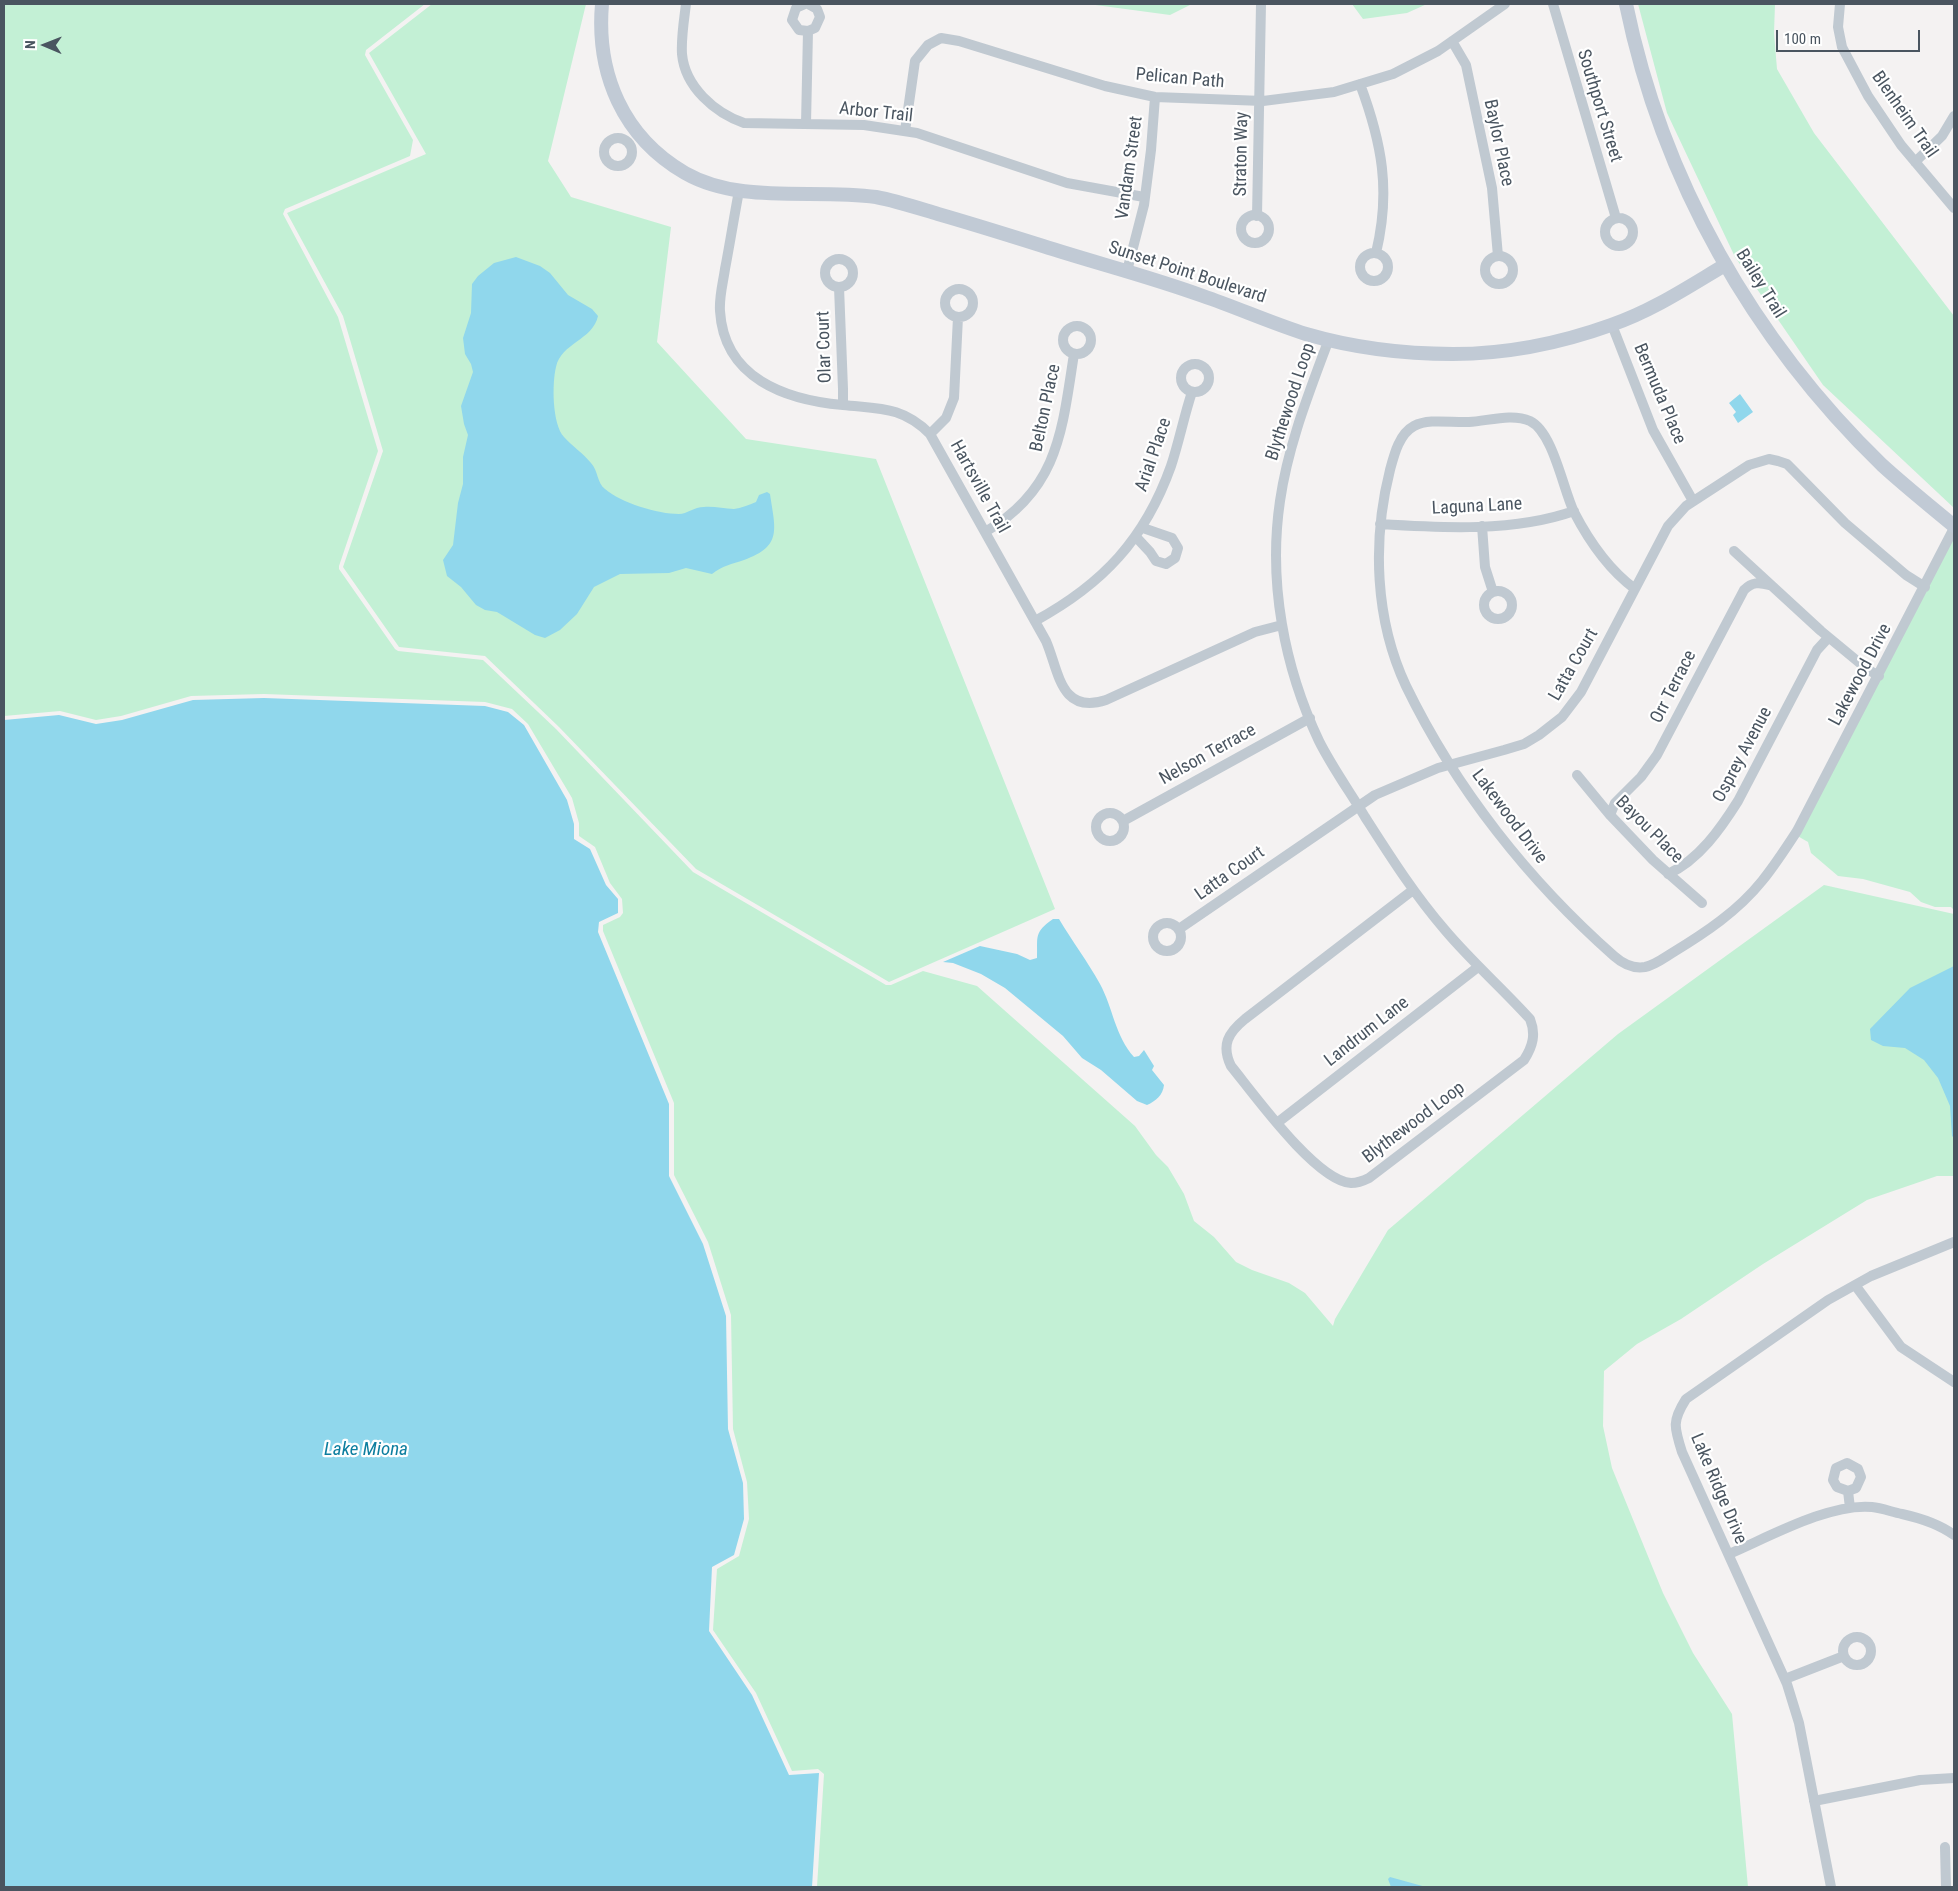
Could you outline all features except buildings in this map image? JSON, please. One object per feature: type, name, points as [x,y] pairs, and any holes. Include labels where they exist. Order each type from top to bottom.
[{"type":"street","name":"Sunset Point Boulevard","points":[[602,4],[601,40],[604,62],[610,83],[635,140],[654,150],[687,174],[708,183],[739,191],[830,193],[878,198],[926,210],[1202,295],[1300,331],[1372,349],[1457,354],[1532,346],[1562,340],[1612,325],[1660,303],[1725,265]]},
{"type":"street","name":"Arbor Trail","points":[[686,4],[682,56],[691,81],[714,109],[728,117],[744,123],[864,125],[917,133],[1067,183],[1144,196]]},
{"type":"street","points":[[806,4],[817,9],[820,17],[818,25],[808,31],[800,30],[792,20],[796,8],[806,4]]},
{"type":"street","name":"Straton Way","points":[[1257,216],[1261,4]]},
{"type":"street","name":"Pelican Path","points":[[905,131],[915,61],[928,45],[941,38],[1105,86],[1155,97],[1259,101],[1334,92],[1393,74],[1438,50],[1505,4]]},
{"type":"street","name":"Southport Street","points":[[1553,4],[1616,218]]},
{"type":"street","name":"Bailey Trail","points":[[1626,4],[1643,76],[1657,120],[1692,203],[1725,265],[1765,329],[1808,385],[1884,466],[1954,527]]},
{"type":"street","name":"Blenheim Trail","points":[[1840,4],[1839,37],[1846,56],[1868,96],[1888,127],[1954,208]]},
{"type":"street","points":[[806,124],[808,31]]},
{"type":"street","name":"Baylor Place","points":[[1452,41],[1466,66],[1492,188],[1498,256]]},
{"type":"street","points":[[1360,84],[1371,114],[1381,157],[1385,199],[1381,233],[1376,253]]},
{"type":"street","name":"Vandam Street","points":[[1127,271],[1144,196],[1151,150],[1155,97]]},
{"type":"street","points":[[1915,162],[1942,136],[1954,116]]},
{"type":"street","name":"Hartsville Trail","points":[[739,191],[720,309],[728,345],[742,365],[764,384],[805,400],[895,411],[918,422],[930,434],[1035,621],[1054,658],[1061,686],[1067,694],[1076,700],[1096,704],[1255,632],[1282,625]]},
{"type":"street","name":"Olar Court","points":[[839,287],[842,405]]},
{"type":"street","points":[[930,434],[946,418],[954,398],[958,317]]},
{"type":"street","name":"Bermuda Place","points":[[1612,325],[1653,430],[1693,501]]},
{"type":"street","name":"Blythewood Loop","points":[[1329,339],[1292,441],[1280,503],[1277,561],[1278,586],[1282,625],[1296,683],[1310,718],[1334,768],[1413,890],[1444,930],[1530,1019],[1534,1038],[1524,1060],[1369,1178],[1360,1182],[1350,1183],[1331,1175],[1298,1147],[1231,1066],[1226,1049],[1230,1033],[1245,1019],[1413,890]]},
{"type":"street","name":"Belton Place","points":[[985,532],[1000,524],[1028,498],[1041,481],[1050,464],[1058,445],[1064,420],[1074,354]]},
{"type":"street","name":"Arial Place","points":[[1035,621],[1081,593],[1108,569],[1143,528],[1162,490],[1172,464],[1192,392]]},
{"type":"street","name":"Lakewood Drive","points":[[1635,589],[1614,571],[1599,553],[1574,511],[1545,435],[1535,424],[1521,418],[1431,422],[1412,427],[1400,442],[1385,490],[1380,524],[1380,586],[1386,624],[1409,691],[1451,765],[1498,832],[1551,897],[1623,964],[1644,967],[1654,964],[1718,922],[1740,905],[1762,882],[1782,856],[1797,831],[1954,527]]},
{"type":"street","name":"Latta Court","points":[[1179,929],[1358,806],[1392,787],[1438,768],[1524,744],[1540,735],[1562,717],[1580,692],[1668,526],[1693,501],[1749,465],[1769,459],[1787,464],[1852,529],[1906,576],[1924,588]]},
{"type":"street","name":"Laguna Lane","points":[[1380,524],[1482,526],[1545,520],[1574,511]]},
{"type":"street","points":[[1482,526],[1485,567],[1494,592]]},
{"type":"street","points":[[1136,537],[1156,561],[1166,564],[1176,558],[1178,548],[1172,538],[1143,528]]},
{"type":"street","points":[[1734,551],[1828,638],[1878,676]]},
{"type":"street","name":"Orr Terrace","points":[[1610,815],[1615,803],[1641,777],[1657,755],[1744,590],[1756,582],[1769,585]]},
{"type":"street","name":"Osprey Avenue","points":[[1668,874],[1677,870],[1703,847],[1728,817],[1817,650],[1828,638]]},
{"type":"street","name":"Nelson Terrace","points":[[1123,820],[1310,718]]},
{"type":"street","name":"Bayou Place","points":[[1577,775],[1610,815],[1652,860],[1702,903]]},
{"type":"street","name":"Landrum Lane","points":[[1277,1123],[1478,966]]},
{"type":"street","name":"Lake Ridge Drive","points":[[1831,1887],[1799,1723],[1785,1679],[1682,1452],[1677,1435],[1676,1414],[1686,1399],[1828,1300],[1871,1276],[1954,1242]]},
{"type":"street","points":[[1855,1285],[1901,1347],[1954,1382]]},
{"type":"street","points":[[1848,1491],[1850,1508]]},
{"type":"street","points":[[1729,1554],[1819,1516],[1850,1508],[1874,1507],[1912,1516],[1944,1528],[1954,1535]]},
{"type":"street","points":[[1785,1679],[1844,1656]]},
{"type":"street","points":[[1814,1801],[1911,1782],[1954,1778]]},
{"type":"street","points":[[1945,1847],[1946,1887]]},
{"type":"green space","points":[[4,4],[425,4],[366,50],[365,55],[413,140],[410,156],[285,209],[283,214],[338,317],[378,451],[339,569],[398,651],[483,660],[556,729],[693,872],[886,985],[891,985],[923,971],[977,986],[1135,1126],[1156,1155],[1168,1167],[1184,1194],[1194,1221],[1214,1237],[1236,1262],[1252,1270],[1289,1283],[1305,1293],[1333,1326],[1335,1319],[1388,1230],[1618,1034],[1824,885],[1954,914],[1954,1176],[1937,1176],[1867,1200],[1763,1264],[1681,1319],[1637,1344],[1604,1371],[1603,1426],[1612,1468],[1663,1593],[1693,1653],[1732,1714],[1748,1887],[817,1887],[824,1774],[818,1769],[792,1771],[756,1693],[713,1630],[717,1569],[739,1556],[749,1519],[747,1482],[733,1429],[731,1315],[708,1242],[674,1175],[674,1103],[603,931],[603,925],[620,917],[623,913],[622,899],[610,883],[595,847],[579,836],[579,823],[572,798],[528,724],[512,709],[485,702],[264,694],[191,696],[121,716],[96,720],[60,711],[4,716]]},
{"type":"green space","points":[[432,4],[586,4],[548,161],[571,197],[671,227],[657,342],[746,439],[876,459],[1055,909],[889,982],[696,869],[559,727],[485,656],[399,647],[343,567],[383,451],[343,316],[287,213],[426,154],[369,53]]},
{"type":"green space","points":[[1088,4],[1192,4],[1170,15]]},
{"type":"green space","points":[[1352,4],[1427,4],[1407,13],[1363,19]]},
{"type":"green space","points":[[1638,4],[1775,4],[1774,33],[1777,69],[1814,133],[1954,316],[1954,508],[1823,385],[1735,257],[1667,113]]},
{"type":"green space","points":[[1954,533],[1954,910],[1951,907],[1935,907],[1921,902],[1910,892],[1863,879],[1838,876],[1811,853],[1808,842],[1794,834]]},
{"type":"water","points":[[516,257],[540,266],[550,273],[568,295],[592,309],[598,316],[590,331],[564,352],[559,359],[555,374],[554,403],[560,431],[593,466],[602,486],[620,499],[640,507],[670,514],[685,513],[700,507],[739,508],[756,502],[759,495],[767,492],[770,494],[774,517],[774,535],[765,549],[757,555],[723,567],[712,574],[686,568],[669,573],[620,574],[594,587],[577,614],[560,630],[545,638],[535,635],[497,612],[485,610],[476,605],[461,587],[447,576],[443,560],[453,545],[458,503],[463,484],[463,457],[468,435],[461,406],[473,372],[465,354],[463,338],[471,313],[472,284],[478,276],[494,263]]},
{"type":"water","points":[[1740,394],[1753,412],[1738,423],[1733,415],[1736,412],[1729,403]]},
{"type":"water","name":"Lake Miona","points":[[264,698],[485,706],[508,712],[524,725],[567,800],[574,824],[574,839],[590,849],[606,885],[618,899],[618,913],[599,922],[598,932],[669,1104],[669,1176],[703,1244],[726,1316],[728,1429],[743,1483],[744,1519],[734,1555],[712,1567],[709,1631],[752,1695],[789,1775],[819,1773],[812,1887],[4,1887],[4,720],[59,715],[96,724],[122,720],[193,700]]},
{"type":"water","points":[[1053,919],[1059,919],[1095,976],[1104,993],[1122,1040],[1128,1049],[1134,1057],[1139,1056],[1144,1050],[1154,1066],[1152,1070],[1164,1085],[1161,1095],[1147,1105],[1137,1101],[1101,1070],[1082,1058],[1063,1036],[1005,988],[981,974],[953,963],[943,962],[980,946],[1017,954],[1030,960],[1037,958],[1039,932]]},
{"type":"water","points":[[1954,966],[1954,1138],[1952,1136],[1950,1106],[1938,1078],[1924,1060],[1905,1048],[1883,1046],[1871,1040],[1870,1029],[1910,988]]},
{"type":"water","points":[[1390,1877],[1426,1887],[1391,1887],[1388,1879]]}]
